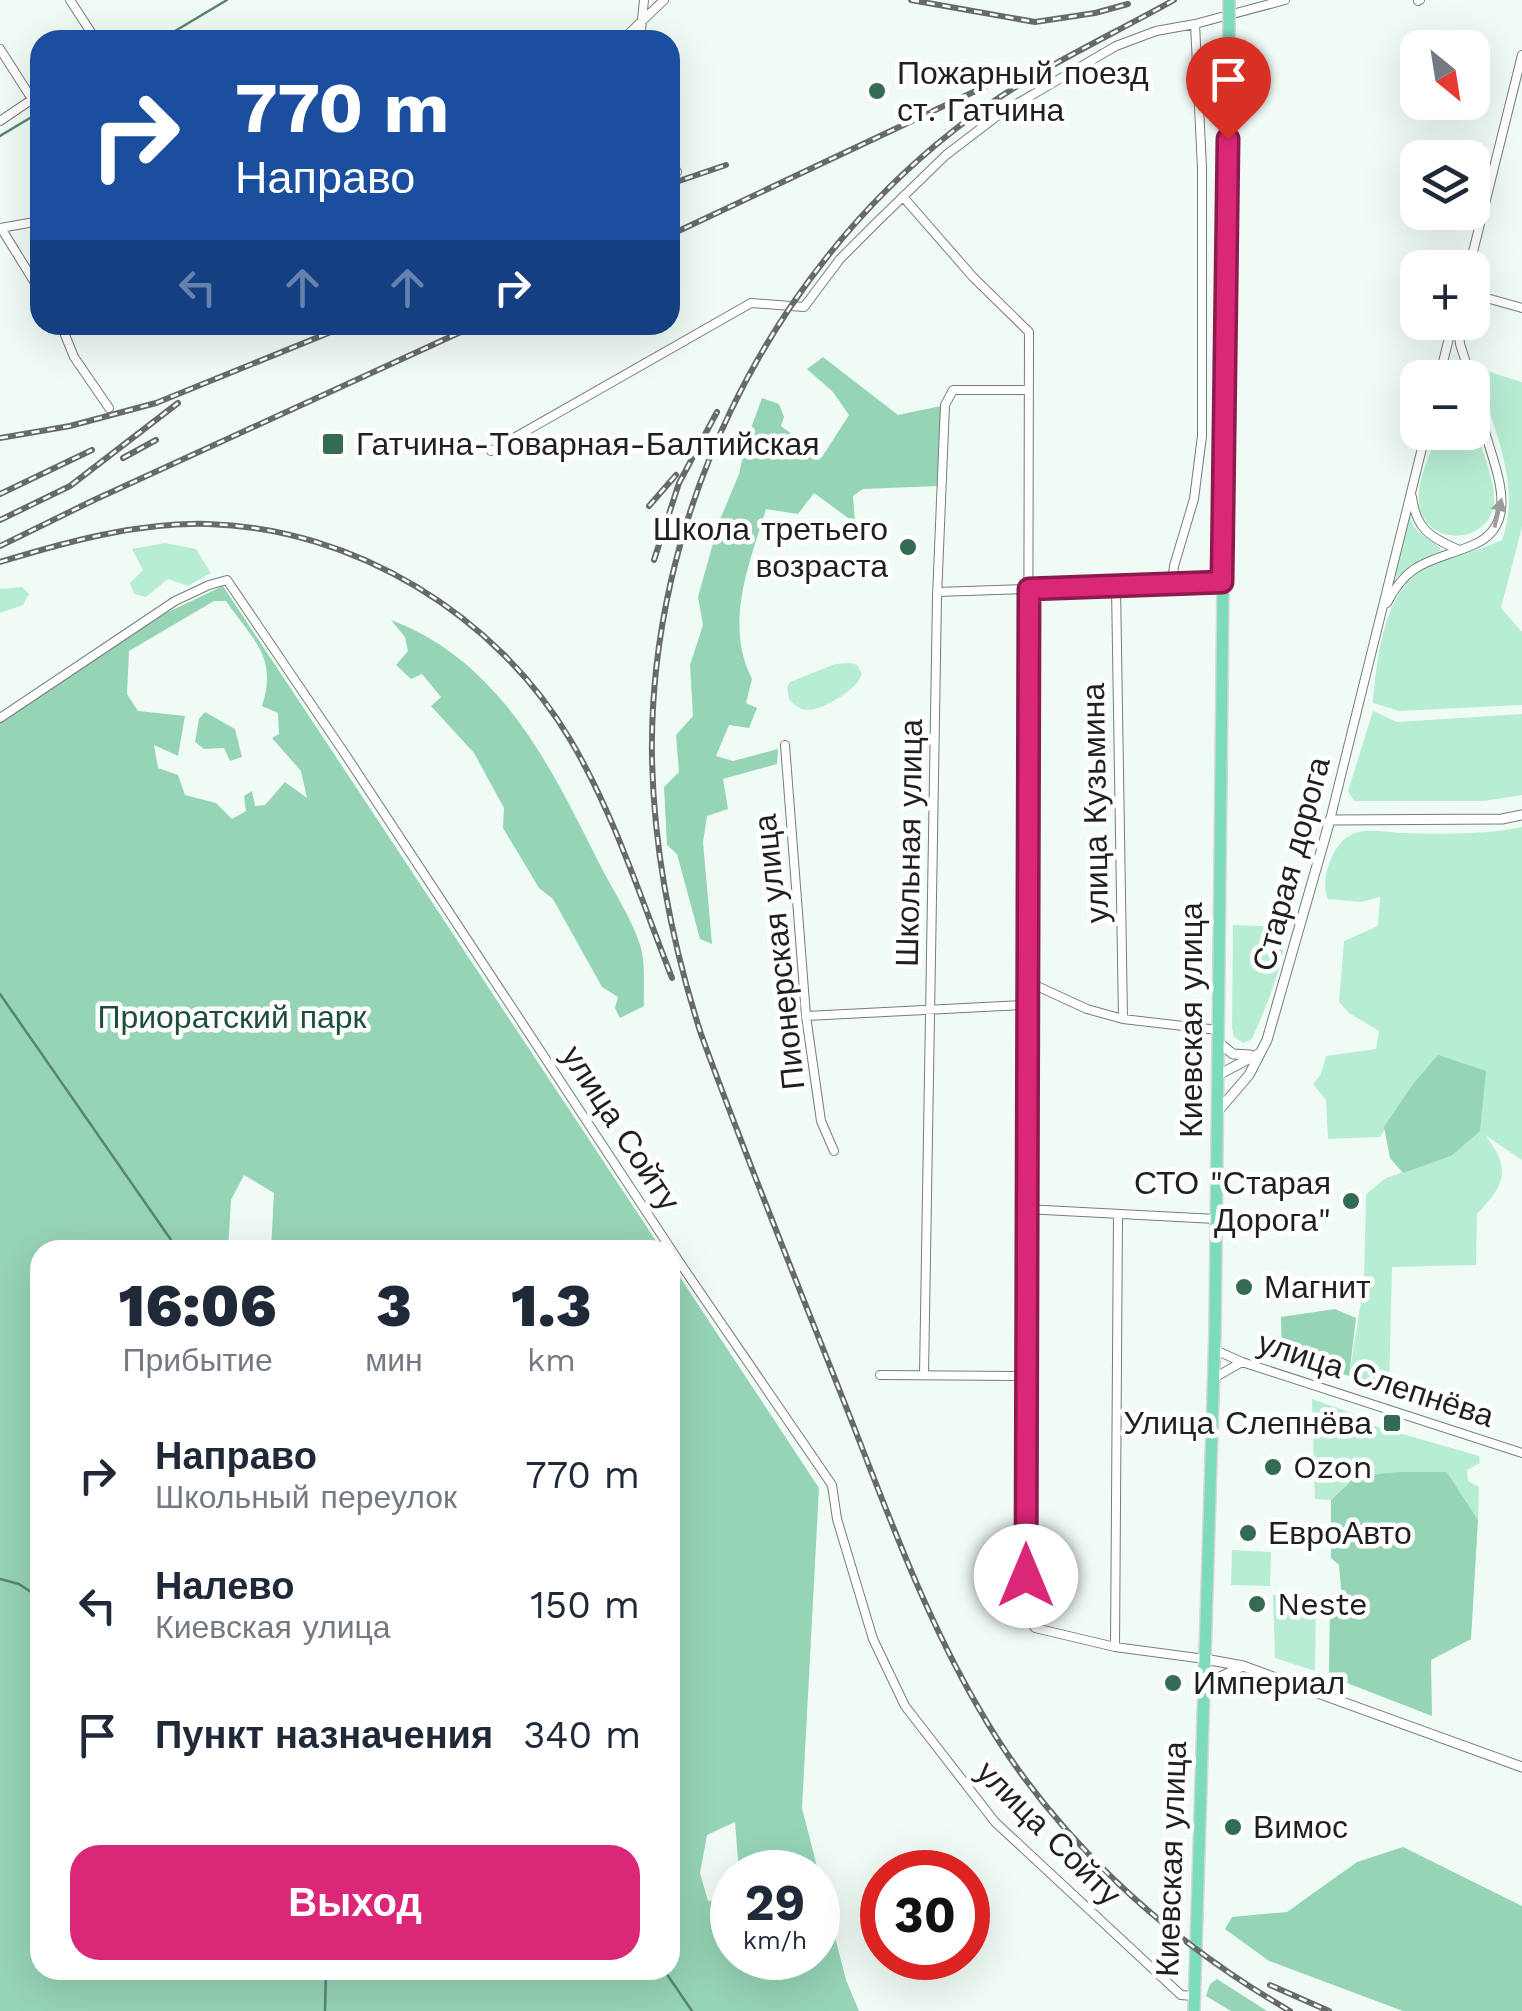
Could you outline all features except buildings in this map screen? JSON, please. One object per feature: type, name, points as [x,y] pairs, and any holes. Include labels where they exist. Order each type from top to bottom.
[{"type":"main road","name":"Киевская улица","points":[[1194,2011],[1215,1350],[1230,0]]},
{"type":"street","points":[[70,0],[90,30]]},
{"type":"street","points":[[642,30],[644,0]]},
{"type":"street","points":[[631,30],[664,0]]},
{"type":"street","points":[[491,451],[752,303],[804,306],[840,259],[970,136],[1065,74],[1116,46],[1156,30],[1285,0]]},
{"type":"street","points":[[1172,583],[1194,499],[1202,436],[1202,168],[1195,24]]},
{"type":"street","points":[[0,49],[30,89]]},
{"type":"street","points":[[1473,250],[1522,54]]},
{"type":"street","points":[[0,121],[30,101]]},
{"type":"street","points":[[904,198],[973,277],[1029,332],[1026,1616],[1035,1628],[1115,1647],[1243,1666],[1522,1767]]},
{"type":"street","points":[[30,223],[0,228],[30,275]]},
{"type":"street","points":[[1490,299],[1522,308]]},
{"type":"street","points":[[65,335],[74,357],[109,408]]},
{"type":"street","name":"Школьная улица","points":[[924,1375],[945,404],[953,390],[1029,390]]},
{"type":"street","name":"Старая дорога","points":[[1218,1111],[1249,1075],[1278,1010],[1330,820],[1422,450]]},
{"type":"street","name":"Старая дорога","points":[[1380,616],[1395,586],[1409,571],[1483,540],[1493,530],[1503,500],[1490,450]]},
{"type":"street","points":[[1411,492],[1414,511],[1426,534],[1457,549]]},
{"type":"street","name":"улица Сойту","points":[[0,718],[175,601],[209,584],[227,580],[665,1240]]},
{"type":"street","points":[[938,592],[1222,582]]},
{"type":"street","name":"улица Кузьмина","points":[[1116,587],[1122,1020]]},
{"type":"street","name":"Пионерская улица","points":[[785,745],[806,1016],[821,1121],[834,1150]]},
{"type":"street","points":[[1330,820],[1502,819],[1522,815]]},
{"type":"street","points":[[1026,981],[1122,1020],[1218,1036],[1233,1054],[1262,1052]]},
{"type":"street","points":[[806,1016],[1025,1006]]},
{"type":"street","points":[[1218,1075],[1262,1052]]},
{"type":"street","points":[[1218,1075],[1249,1075]]},
{"type":"street","points":[[1025,1210],[1216,1219]]},
{"type":"street","points":[[1115,1647],[1118,1215]]},
{"type":"street","name":"улица Сойту","points":[[680,1263],[832,1485],[873,1639],[905,1706],[995,1822],[1181,1994],[1194,1996]]},
{"type":"street","name":"улица Слепнёва","points":[[1215,1350],[1522,1453]]},
{"type":"street","points":[[1214,1378],[1242,1362]]},
{"type":"street","points":[[880,1374],[1025,1376]]},
{"type":"street","points":[[1204,1695],[1216,1679],[1243,1666]]},
{"type":"green space","points":[[823,357],[898,415],[941,406],[938,486],[863,489],[853,496],[855,523],[814,493],[798,514],[766,509],[747,573],[740,615],[740,637],[752,679],[746,703],[757,708],[749,728],[729,725],[716,756],[733,761],[778,749],[777,764],[723,779],[728,809],[707,816],[703,842],[712,944],[700,939],[677,854],[667,845],[664,787],[679,772],[676,735],[693,716],[690,665],[703,625],[698,597],[762,398],[779,404],[784,417],[781,426],[822,457],[849,415],[833,392],[807,369]]},
{"type":"green space","points":[[1490,372],[1522,382],[1522,527],[1501,608],[1522,632],[1522,705],[1399,711],[1373,703],[1385,627],[1401,591],[1412,577],[1445,559],[1502,540],[1509,498],[1490,414]]},
{"type":"green space","points":[[1431,450],[1482,450],[1494,496],[1489,519],[1479,529],[1454,536],[1430,526],[1422,516],[1419,501]]},
{"type":"green space","points":[[1410,514],[1418,532],[1442,550],[1412,564],[1397,577],[1394,576]]},
{"type":"green space","points":[[165,543],[196,549],[211,573],[188,586],[168,579],[146,597],[134,594],[130,583],[143,570],[132,549]]},
{"type":"green space","name":"Приоратский парк","points":[[223,586],[655,1240],[272,1240],[274,1193],[244,1175],[231,1200],[229,1240],[30,1240],[30,1980],[680,1980],[680,1277],[819,1488],[802,1808],[813,1850],[737,1850],[735,1822],[707,1835],[700,1873],[710,1901],[710,1980],[840,1980],[840,1957],[859,2011],[0,2011],[0,723],[166,613]],"holes":[[[214,601],[226,601],[253,638],[267,674],[262,706],[278,713],[279,734],[272,738],[301,771],[307,798],[285,782],[265,805],[255,806],[252,791],[244,796],[246,811],[232,819],[216,803],[185,795],[178,775],[158,768],[154,745],[178,756],[185,716],[138,711],[127,694],[129,651]]]},
{"type":"green space","points":[[22,587],[29,594],[23,605],[0,613],[0,589]]},
{"type":"green space","points":[[391,620],[429,638],[463,661],[518,720],[561,789],[636,935],[643,959],[644,1006],[620,1018],[615,1008],[618,997],[602,987],[553,899],[539,888],[503,828],[504,808],[474,753],[431,706],[441,697],[422,674],[411,679],[396,665],[408,651],[405,637]]},
{"type":"green space","points":[[851,663],[862,674],[832,702],[807,710],[789,699],[790,682],[835,664]]},
{"type":"green space","points":[[1373,711],[1397,722],[1522,714],[1522,795],[1484,801],[1354,801],[1348,791]]},
{"type":"green space","points":[[205,712],[235,729],[242,757],[230,761],[224,748],[204,749],[195,742],[199,719]]},
{"type":"green space","points":[[1522,827],[1522,1160],[1485,1135],[1499,1158],[1502,1176],[1494,1194],[1477,1214],[1476,1265],[1392,1267],[1389,1390],[1349,1376],[1364,1283],[1366,1194],[1386,1178],[1451,1156],[1413,1084],[1380,1137],[1328,1139],[1326,1100],[1313,1084],[1321,1074],[1326,1056],[1376,1049],[1379,1031],[1349,1013],[1339,1002],[1344,941],[1378,926],[1380,897],[1361,902],[1328,899],[1327,872],[1340,844],[1360,832],[1463,833]]},
{"type":"green space","points":[[1233,925],[1282,927],[1284,938],[1269,999],[1252,1039],[1243,1043],[1234,1037],[1232,1028]]},
{"type":"green space","points":[[1438,1055],[1486,1071],[1480,1131],[1451,1156],[1403,1173],[1390,1158],[1384,1127]]},
{"type":"green space","points":[[1335,1309],[1356,1318],[1349,1376],[1282,1356],[1281,1317]]},
{"type":"green space","points":[[1312,1399],[1360,1416],[1375,1426],[1479,1456],[1480,1463],[1467,1470],[1468,1481],[1479,1487],[1478,1520],[1447,1472],[1355,1476],[1331,1500],[1315,1499]]},
{"type":"green space","points":[[1447,1472],[1478,1520],[1471,1639],[1431,1660],[1432,1716],[1329,1676],[1330,1602],[1342,1599],[1339,1565],[1331,1558],[1331,1500],[1355,1477]]},
{"type":"green space","points":[[1232,1550],[1271,1552],[1270,1586],[1231,1585]]},
{"type":"green space","points":[[1273,1595],[1316,1600],[1315,1671],[1275,1658]]},
{"type":"green space","points":[[1403,1847],[1522,1906],[1522,2011],[1403,2011],[1269,1961],[1225,1929],[1232,1917],[1287,1912],[1357,1862]]},
{"type":"green space","points":[[1217,1979],[1267,2011],[1231,2011],[1206,1996],[1210,1984]]},
{"type":"waterway","points":[[177,30],[227,0]]},
{"type":"waterway","points":[[0,136],[30,118]]},
{"type":"waterway","points":[[0,994],[171,1240]]},
{"type":"waterway","points":[[0,1579],[30,1591]]},
{"type":"waterway","points":[[325,2011],[326,1980]]},
{"type":"waterway","points":[[671,1980],[692,2011]]},
{"type":"railway","points":[[911,0],[1035,22],[1128,4]]},
{"type":"railway","points":[[1174,0],[1033,76],[953,131],[886,190],[827,258],[775,331],[731,410],[696,494],[671,581],[656,669],[653,794],[666,898],[701,1034],[888,1514],[957,1670],[1007,1754],[1040,1798],[1114,1880],[1198,1951],[1290,2011]]},
{"type":"railway","points":[[680,230],[1018,71]]},
{"type":"railway","points":[[680,181],[726,165]]},
{"type":"railway","points":[[0,438],[70,426],[156,403],[323,335]]},
{"type":"railway","points":[[0,546],[454,335]]},
{"type":"railway","points":[[0,520],[70,486],[178,403]]},
{"type":"railway","points":[[654,560],[679,483],[717,412]]},
{"type":"railway","points":[[123,458],[156,440]]},
{"type":"railway","points":[[0,494],[92,450]]},
{"type":"railway","points":[[649,506],[676,475]]},
{"type":"railway","points":[[0,562],[129,530],[208,524],[262,529],[316,542],[368,561],[417,587],[504,654],[571,741],[614,827],[672,978]]},
{"type":"railway","points":[[1270,1985],[1329,2011]]},
{"type":"place","name":"Пожарный поезд ст. Гатчина","points":[[877,91]]},
{"type":"place","name":"Гатчина-Товарная-Балтийская","points":[[333,444]]},
{"type":"place","name":"Школа третьего возраста","points":[[908,547]]},
{"type":"place","name":"СТО \"Старая Дорога\"","points":[[1351,1201]]},
{"type":"place","name":"Магнит","points":[[1244,1287]]},
{"type":"place","name":"Улица Слепнёва","points":[[1392,1423]]},
{"type":"place","name":"Ozon","points":[[1273,1467]]},
{"type":"place","name":"ЕвроАвто","points":[[1248,1533]]},
{"type":"place","name":"Neste","points":[[1257,1604]]},
{"type":"place","name":"Империал","points":[[1173,1683]]},
{"type":"place","name":"Вимос","points":[[1233,1827]]},
{"type":"route","points":[[1026,1576],[1029,589],[1222,582],[1228,139]]}]
